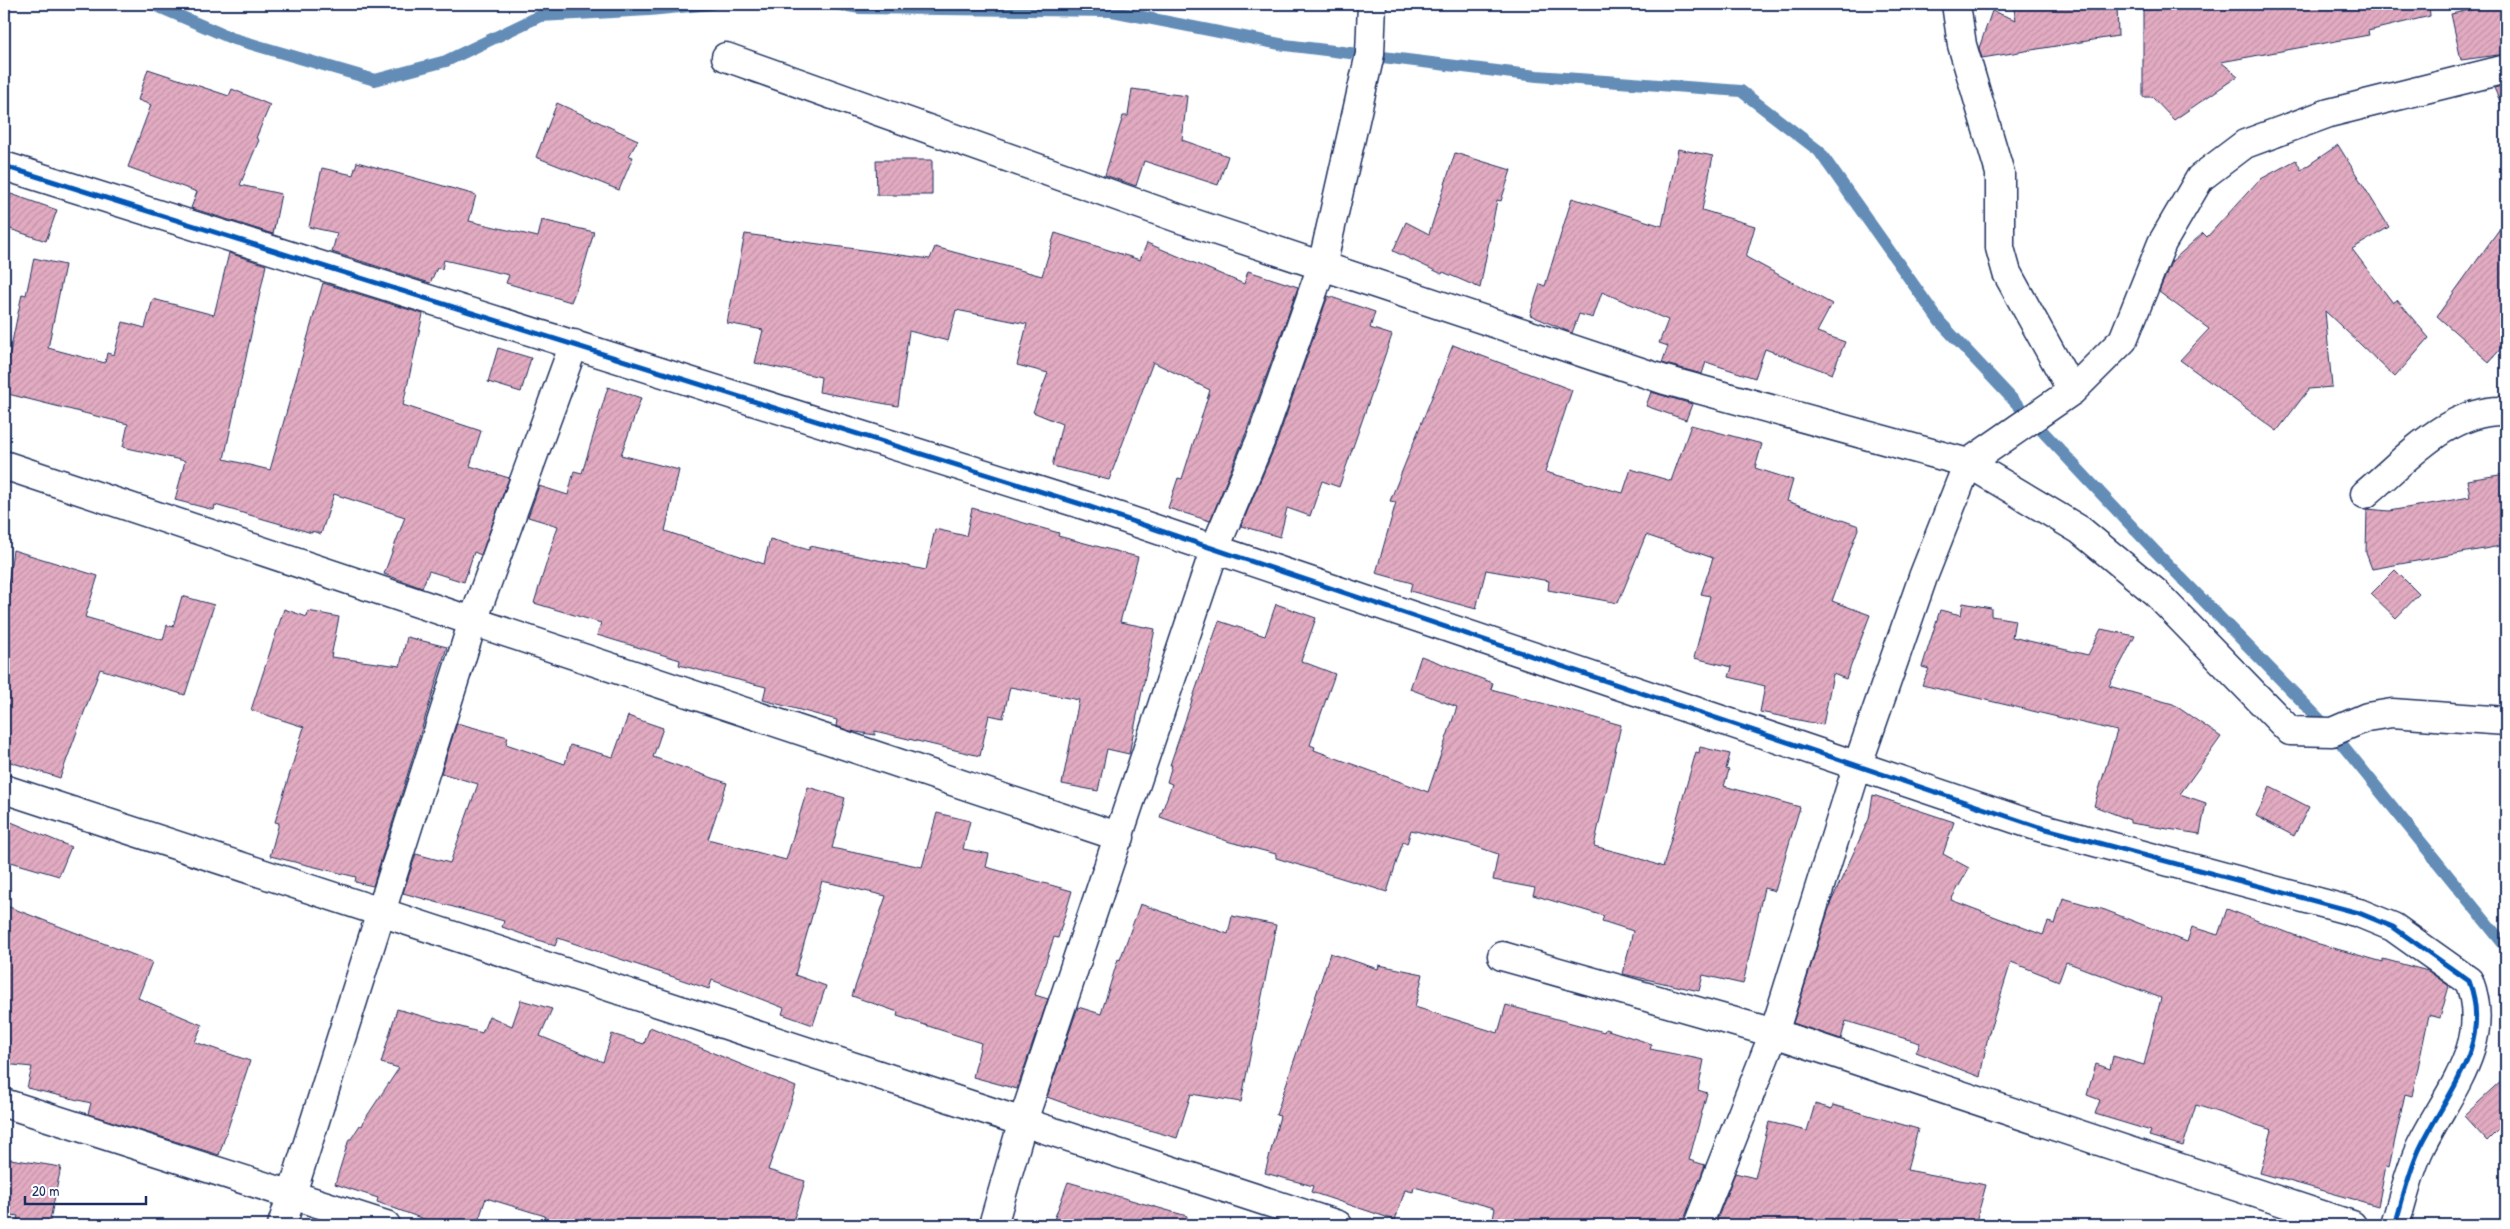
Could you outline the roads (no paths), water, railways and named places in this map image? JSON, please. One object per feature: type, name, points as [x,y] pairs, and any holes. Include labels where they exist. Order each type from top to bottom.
[{"type":"street","points":[[993,1225],[1023,1121],[1120,837],[1215,548],[1261,439],[1322,266],[1370,54],[1372,4]]},
{"type":"street","points":[[1956,4],[1962,45],[2000,173],[2000,248],[2007,274],[2072,391]]},
{"type":"street","points":[[726,57],[1178,218],[1665,380],[1968,463],[2080,530],[2155,592],[2290,731],[2332,732],[2367,717],[2392,713],[2506,721]]},
{"type":"street","points":[[1698,1225],[1774,1033],[1858,764],[1923,577],[1968,463],[2072,391],[2123,340],[2162,242],[2200,178],[2246,144],[2329,114],[2506,69]]},
{"type":"street","points":[[4,166],[574,344],[1215,548],[1858,764],[2039,827],[2359,913],[2393,927],[2469,981],[2474,994],[2476,1014],[2467,1064],[2420,1147],[2395,1225]]},
{"type":"street","points":[[282,1225],[473,621],[574,344]]},
{"type":"street","points":[[2366,494],[2427,442],[2459,419],[2493,411],[2506,411]]},
{"type":"street","points":[[4,465],[1120,837]]},
{"type":"street","points":[[4,789],[1338,1225]]},
{"type":"street","points":[[1502,956],[1774,1033],[2352,1225]]},
{"type":"street","points":[[4,1103],[386,1225]]},
{"type":"waterway","points":[[152,4],[231,38],[375,80],[446,61],[540,16],[649,10],[711,4]]},
{"type":"waterway","points":[[836,4],[860,8],[1112,11],[1285,45],[1537,76],[1741,91],[1819,151],[1940,322],[2154,550],[2332,732],[2506,947]]}]
